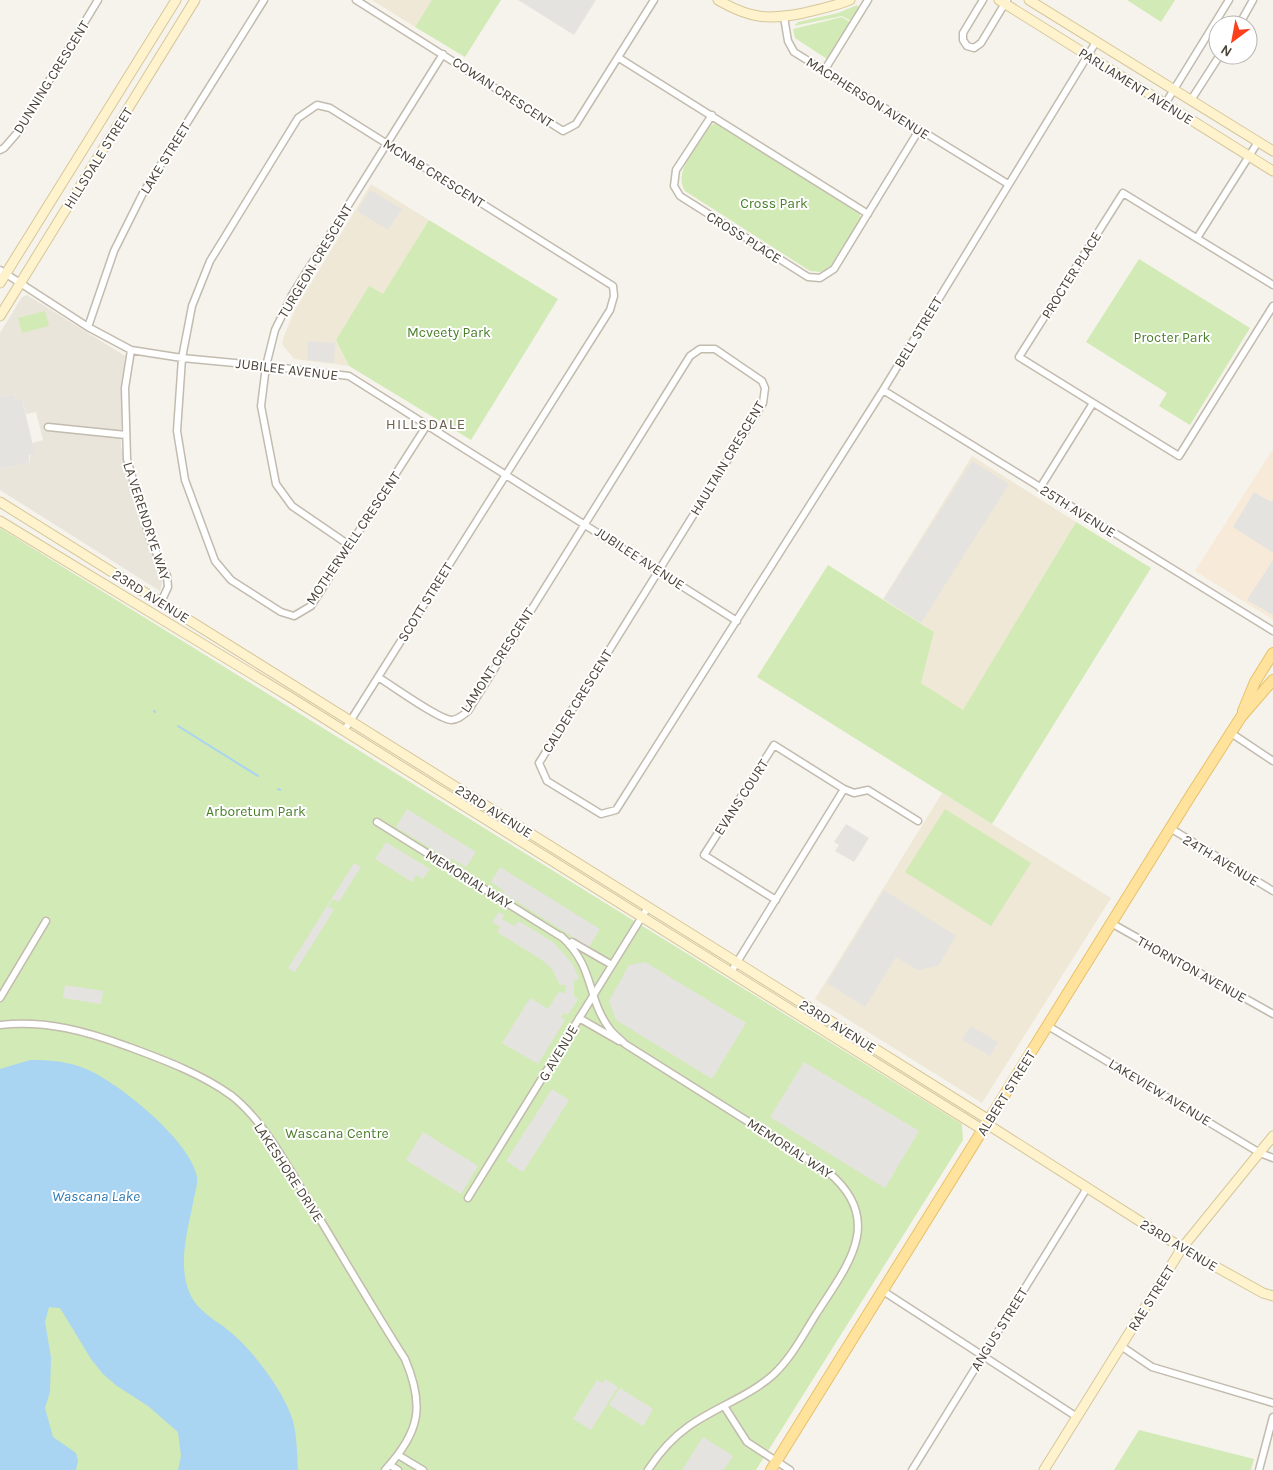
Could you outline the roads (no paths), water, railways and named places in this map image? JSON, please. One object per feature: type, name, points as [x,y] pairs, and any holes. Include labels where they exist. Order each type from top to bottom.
[{"type":"main road","name":"HILLSDALE STREET","points":[[0,283],[3,272],[176,0]]},
{"type":"main road","name":"HILLSDALE STREET","points":[[0,316],[195,0]]},
{"type":"main road","points":[[718,0],[746,14],[767,19],[835,6],[850,0]]},
{"type":"main road","name":"PARLIAMENT AVENUE","points":[[1029,0],[1273,151]]},
{"type":"main road","name":"PARLIAMENT AVENUE","points":[[1004,1],[1273,171]]},
{"type":"main road","name":"23RD AVENUE","points":[[0,502],[737,962],[986,1125]]},
{"type":"main road","name":"23RD AVENUE","points":[[0,521],[344,731],[731,972],[986,1125],[1182,1248],[1263,1293],[1273,1296]]},
{"type":"main road","name":"ALBERT STREET","points":[[1241,717],[1255,682],[1273,653]]},
{"type":"main road","name":"ALBERT STREET","points":[[774,1466],[1170,828],[1241,717],[1273,680]]},
{"type":"main road","name":"RAE STREET","points":[[1044,1470],[1182,1248],[1273,1136]]},
{"type":"street","name":"DUNNING CRESCENT","points":[[0,150],[18,132],[98,0]]},
{"type":"street","name":"LAKE STREET","points":[[88,327],[114,251],[143,193],[264,0]]},
{"type":"street","name":"COWAN CRESCENT","points":[[356,0],[563,131],[576,124],[654,0]]},
{"type":"street","points":[[824,71],[868,0]]},
{"type":"street","points":[[983,0],[963,33],[963,40],[966,46],[974,48],[981,43],[1004,1]]},
{"type":"street","points":[[1165,104],[1229,0]]},
{"type":"street","points":[[1245,15],[1253,0]]},
{"type":"street","name":"MACPHERSON AVENUE","points":[[784,17],[788,41],[794,52],[1008,184]]},
{"type":"street","name":"BELL STREET","points":[[737,621],[883,390],[1096,42]]},
{"type":"street","name":"TURGEON CRESCENT","points":[[349,545],[292,506],[276,484],[261,406],[266,366],[275,330],[292,295],[443,54]]},
{"type":"street","points":[[619,58],[868,214]]},
{"type":"street","points":[[1192,100],[1214,65]]},
{"type":"street","name":"MCNAB CRESCENT","points":[[182,358],[192,306],[210,261],[298,118],[317,105],[330,108],[613,286],[614,296],[610,310],[506,473]]},
{"type":"street","name":"CROSS PLACE","points":[[712,115],[676,170],[674,186],[680,196],[808,277],[820,278],[834,269],[919,130]]},
{"type":"street","points":[[1197,238],[1258,142]]},
{"type":"street","name":"PROCTER PLACE","points":[[1273,285],[1123,192],[1019,357],[1179,456],[1273,306]]},
{"type":"street","name":"JUBILEE AVENUE","points":[[3,272],[88,327],[131,350],[182,358],[349,376],[506,473],[737,621]]},
{"type":"street","name":"HAULTAIN CRESCENT","points":[[584,523],[690,356],[694,352],[707,348],[715,349],[762,381],[765,388],[765,396],[658,570]]},
{"type":"street","name":"LA VERENDRYE WAY","points":[[131,350],[124,388],[127,459],[150,539],[167,576],[168,587],[161,602]]},
{"type":"street","name":"MOTHERWELL CRESCENT","points":[[182,358],[177,431],[185,480],[215,561],[231,580],[281,612],[294,616],[311,606],[428,425]]},
{"type":"street","name":"25TH AVENUE","points":[[883,390],[1273,631]]},
{"type":"street","points":[[1040,488],[1093,403]]},
{"type":"street","points":[[48,427],[126,435]]},
{"type":"street","name":"SCOTT STREET","points":[[344,731],[506,473]]},
{"type":"street","name":"LAMONT CRESCENT","points":[[378,677],[439,715],[450,720],[461,717],[468,710],[584,523]]},
{"type":"street","name":"CALDER CRESCENT","points":[[658,570],[539,762],[547,781],[601,814],[616,810],[737,621]]},
{"type":"street","points":[[1231,733],[1273,761]]},
{"type":"street","name":"EVANS COURT","points":[[776,900],[704,855],[774,745],[844,789]]},
{"type":"street","points":[[731,972],[844,789],[854,793],[868,790],[918,821]]},
{"type":"street","name":"MEMORIAL WAY","points":[[377,822],[561,936],[612,965]]},
{"type":"street","name":"24TH AVENUE","points":[[1170,828],[1273,891]]},
{"type":"street","name":"G AVENUE","points":[[468,1198],[648,907]]},
{"type":"street","points":[[0,998],[46,921]]},
{"type":"street","name":"THORNTON AVENUE","points":[[1111,923],[1273,1014]]},
{"type":"street","name":"MEMORIAL WAY","points":[[561,936],[574,948],[584,965],[609,1028],[625,1044],[828,1172],[846,1189],[856,1210],[858,1232],[848,1267],[791,1354],[766,1380],[699,1419],[678,1434],[666,1446],[648,1470]]},
{"type":"street","points":[[579,1018],[625,1044]]},
{"type":"street","name":"LAKESHORE DRIVE","points":[[0,1025],[36,1023],[69,1027],[110,1040],[164,1060],[204,1080],[231,1096],[250,1113],[293,1175],[405,1359],[414,1380],[417,1417],[413,1433],[387,1468]]},
{"type":"street","name":"LAKEVIEW AVENUE","points":[[1048,1026],[1260,1153],[1273,1158]]},
{"type":"street","name":"ANGUS STREET","points":[[912,1470],[982,1354],[1087,1188]]},
{"type":"street","points":[[884,1291],[1077,1416]]},
{"type":"street","points":[[1121,1346],[1152,1366],[1273,1403]]},
{"type":"street","points":[[724,1406],[747,1442],[774,1466],[790,1470]]},
{"type":"street","points":[[1259,1470],[1273,1417]]},
{"type":"street","points":[[398,1455],[423,1470]]},
{"type":"street","points":[[387,1468],[398,1470]]},
{"type":"water","name":"Wascana Lake","points":[[30,1060],[72,1064],[100,1076],[134,1099],[168,1130],[182,1147],[192,1163],[197,1177],[184,1250],[187,1285],[195,1303],[244,1345],[261,1365],[284,1399],[293,1421],[298,1470],[178,1470],[181,1456],[178,1432],[148,1406],[117,1386],[103,1374],[91,1359],[60,1308],[49,1307],[45,1322],[51,1357],[50,1392],[45,1408],[53,1437],[76,1453],[78,1461],[76,1470],[0,1470],[0,1069]]},
{"type":"waterway","points":[[178,726],[258,776]]},
{"type":"district","name":"HILLSDALE","points":[[426,424]]},
{"type":"park label","name":"Cross Park","points":[[774,203]]},
{"type":"park label","name":"Mcveety Park","points":[[449,332]]},
{"type":"park label","name":"Procter Park","points":[[1172,337]]},
{"type":"park label","name":"Arboretum Park","points":[[256,811]]},
{"type":"park label","name":"Wascana Centre","points":[[337,1133]]}]
